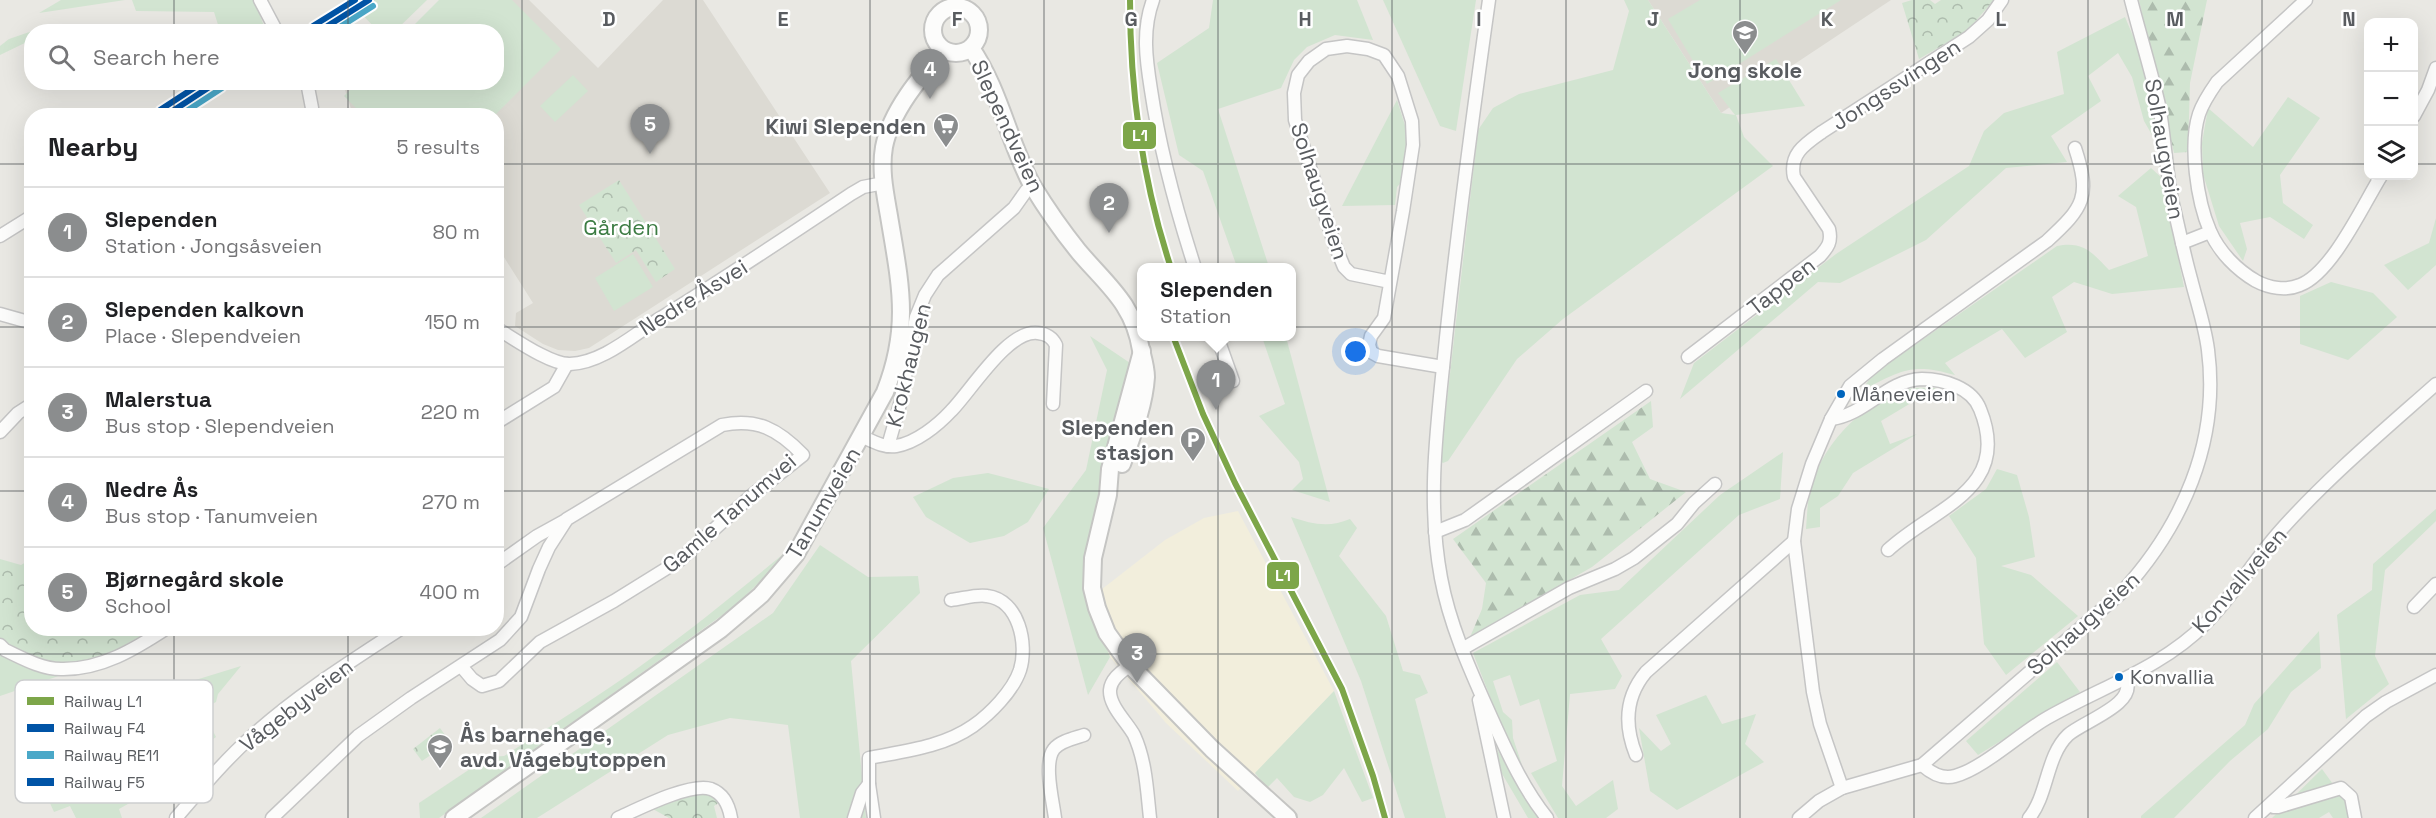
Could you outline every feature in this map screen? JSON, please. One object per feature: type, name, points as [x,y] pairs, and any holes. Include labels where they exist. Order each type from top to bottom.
[{"type":"main road","points":[[955,3],[960,7],[975,7],[980,30],[976,43],[958,54],[944,50],[934,39],[933,25],[940,13],[955,3]]},
{"type":"main road","name":"Slependveien","points":[[971,48],[997,94],[1017,153],[1033,186],[1072,243],[1128,308],[1137,330]]},
{"type":"main road","name":"Tanumveien","points":[[454,818],[721,629],[761,595],[796,554],[890,378],[901,330],[902,301],[884,183],[883,158],[888,131],[907,99],[944,50]]},
{"type":"main road","name":"Slependveien","points":[[1140,341],[1146,373],[1142,404],[1120,471],[1108,495],[1093,558],[1092,588],[1103,625],[1130,665],[1214,750],[1288,818]]},
{"type":"street","points":[[260,0],[273,24]]},
{"type":"street","points":[[1153,0],[1145,31],[1146,56],[1157,135],[1172,195],[1194,263]]},
{"type":"street","points":[[1489,0],[1461,199],[1432,473],[1435,532],[1441,579],[1461,649],[1518,776],[1547,818]]},
{"type":"street","name":"Jongssvingen","points":[[1792,167],[1793,157],[1806,143],[1969,37],[1988,20],[2002,0]]},
{"type":"street","name":"Solhaugveien","points":[[1799,818],[1819,801],[1842,788],[1922,765],[2121,593],[2143,569],[2175,522],[2188,494],[2204,449],[2210,380],[2203,322],[2172,199],[2155,88],[2131,0]]},
{"type":"street","points":[[2306,0],[2217,82],[2202,106],[2196,127],[2197,166],[2203,208],[2210,232],[2225,255],[2242,273],[2264,285],[2281,289],[2301,285],[2315,275],[2334,254],[2378,180]]},
{"type":"street","name":"Solhaugveien","points":[[1390,282],[1351,274],[1344,267],[1334,243],[1295,120],[1294,93],[1298,75],[1309,61],[1326,49],[1347,46],[1368,49],[1384,55],[1398,76],[1407,98],[1412,121],[1413,145],[1384,318],[1371,336],[1369,345],[1371,352],[1378,356],[1443,367]]},
{"type":"street","points":[[2418,109],[2436,68]]},
{"type":"street","points":[[309,90],[312,108]]},
{"type":"street","points":[[1842,788],[1820,724],[1813,692],[1794,541],[1804,485],[1843,396],[1866,372],[2047,241],[2065,224],[2084,194],[2084,175],[2075,148]]},
{"type":"street","name":"Tappen","points":[[1688,357],[1820,256],[1829,246],[1831,238],[1829,229],[1794,177],[1792,167]]},
{"type":"street","name":"Nedre Åsvei","points":[[567,364],[581,362],[604,353],[710,287],[851,194],[863,187],[884,183]]},
{"type":"street","name":"Krokhaugen","points":[[888,446],[903,393],[916,317],[925,295],[942,271],[1014,208],[1026,191],[1033,186]]},
{"type":"street","points":[[0,236],[24,221]]},
{"type":"street","points":[[2182,243],[2210,232]]},
{"type":"street","points":[[0,314],[24,321]]},
{"type":"street","points":[[504,333],[547,357],[567,364],[554,387],[504,418]]},
{"type":"street","points":[[861,436],[888,446],[898,446],[931,428],[951,411],[1004,350],[1025,333],[1046,334],[1056,345],[1053,404]]},
{"type":"street","points":[[1219,341],[1233,381]]},
{"type":"street","points":[[1831,419],[1846,417],[1886,390],[1922,379],[1943,381],[1961,388],[1977,401],[1988,437],[1988,454],[1983,472],[1973,486],[1959,499],[1887,550]]},
{"type":"street","name":"Konvallveien","points":[[1922,765],[1938,776],[1953,777],[1974,767],[2046,719],[2176,650],[2206,623],[2280,531],[2355,456],[2436,384]]},
{"type":"street","points":[[1435,532],[1465,520],[1646,391]]},
{"type":"street","points":[[0,432],[24,409]]},
{"type":"street","name":"Gamle Tanumvei","points":[[461,666],[472,679],[482,686],[499,681],[540,642],[614,601],[680,560],[751,496],[803,455],[773,430],[758,424],[739,422],[722,425],[567,519],[542,562],[521,617],[504,636]]},
{"type":"street","points":[[1461,649],[1569,588],[1616,569],[1634,558],[1677,524],[1694,503],[1715,484]]},
{"type":"street","points":[[504,559],[537,536],[567,519]]},
{"type":"street","points":[[1636,754],[1629,737],[1627,721],[1632,693],[1638,681],[1794,541]]},
{"type":"street","points":[[2414,607],[2436,584]]},
{"type":"street","points":[[874,818],[869,784],[869,758],[951,739],[987,714],[1015,680],[1022,658],[1017,617],[1010,607],[987,596],[951,600]]},
{"type":"street","points":[[2,650],[45,666],[60,669],[85,667],[128,653],[155,636]]},
{"type":"street","name":"Vågebyveien","points":[[213,776],[251,737],[319,683],[390,636]]},
{"type":"street","name":"Gamle Tanumvei","points":[[272,818],[358,736],[504,636]]},
{"type":"street","points":[[1130,665],[1114,679],[1110,693],[1111,699],[1126,721],[1139,748],[1150,818]]},
{"type":"street","points":[[2255,818],[2366,716],[2386,702],[2436,675]]},
{"type":"street","points":[[1474,679],[1504,818]]},
{"type":"street","points":[[2029,818],[2037,809],[2057,752],[2066,738],[2077,728],[2113,709],[2123,699],[2129,685],[2125,679]]},
{"type":"street","points":[[1055,818],[1049,769],[1050,757],[1054,748],[1060,743],[1084,735]]},
{"type":"street","points":[[854,818],[862,793],[869,784]]},
{"type":"street","points":[[618,818],[684,791],[710,788],[721,795],[729,805],[731,818]]},
{"type":"street","points":[[2271,804],[2273,807],[2278,807],[2341,788],[2351,797],[2355,818]]},
{"type":"street","name":"Vågebyveien","points":[[176,818],[189,803]]},
{"type":"shaded area","points":[[448,0],[529,0],[598,68],[663,0],[703,0],[830,193],[589,348],[575,351],[558,350],[543,344],[515,326],[516,313],[533,303],[504,257],[504,108],[351,108],[345,90],[504,90],[504,24],[484,24]]},
{"type":"shaded area","name":"Jong skole","points":[[1648,0],[1891,0],[1721,113]]},
{"type":"shaded area","points":[[1238,511],[1334,691],[1238,791],[1166,723],[1110,657],[1088,600],[1165,540],[1204,518]]},
{"type":"green space","points":[[61,0],[125,0],[39,13]]},
{"type":"green space","points":[[132,0],[254,0],[263,24],[218,24],[214,12],[136,11]]},
{"type":"green space","points":[[348,0],[427,0],[402,24],[371,24]]},
{"type":"green space","points":[[439,0],[512,0],[561,49],[502,108],[356,108],[344,96],[350,90],[504,90],[504,24],[415,24]]},
{"type":"green space","points":[[1213,0],[1357,0],[1373,40],[1335,35],[1307,47],[1294,60],[1281,88],[1218,109],[1268,263],[1236,263],[1203,171],[1179,155],[1157,63],[1209,28]]},
{"type":"green space","points":[[1383,0],[1476,0],[1456,131],[1440,126]]},
{"type":"green space","points":[[1624,0],[1648,0],[1721,113],[1735,115],[1718,93],[1776,59],[1805,106],[1736,115],[1744,137],[1773,166],[1563,319],[1517,359],[1448,461],[1443,463],[1440,461],[1478,130],[1493,108],[1519,94],[1613,70],[1629,11]]},
{"type":"green space","points":[[1700,0],[1841,0],[1707,84],[1668,19]]},
{"type":"green space","points":[[1912,0],[1930,0],[1935,4],[1941,0],[1994,0],[1967,31],[1919,59],[1902,3]]},
{"type":"green space","points":[[2139,0],[2207,0],[2190,83],[2188,152],[2174,153]]},
{"type":"green space","points":[[2125,17],[2141,55],[2159,147],[2144,121],[2132,77],[2118,53],[2088,76],[2101,101],[2051,136],[2067,162],[2006,168],[1926,240],[1840,283],[1818,282],[1680,399],[1694,363],[1836,254],[1969,166],[1984,131],[2004,113],[2064,94],[2057,52]]},
{"type":"green space","points":[[24,34],[24,43],[0,55],[0,46],[9,39]]},
{"type":"green space","points":[[573,75],[588,91],[555,122],[540,106]]},
{"type":"green space","points":[[2288,97],[2320,118],[2280,175],[2283,203],[2313,225],[2304,239],[2270,217],[2240,223],[2247,249],[2243,261],[2219,226],[2203,174],[2202,143],[2208,108],[2253,147]]},
{"type":"green space","points":[[1397,100],[1409,138],[1408,175],[1397,187],[1395,205],[1342,206]]},
{"type":"green space","points":[[2151,168],[2162,178],[2184,287],[2112,294],[2074,282],[2052,297],[2067,332],[2025,358],[2002,329],[1945,363],[1955,375],[1927,369],[1907,370],[1862,390],[1873,374],[2057,246],[2074,245],[2086,249],[2109,270],[2148,256],[2136,207],[2118,196]]},
{"type":"green space","name":"Gården","points":[[619,180],[675,269],[656,282],[636,250],[616,263],[579,205]]},
{"type":"green space","points":[[2436,218],[2436,265],[2408,290],[2384,265],[2429,243]]},
{"type":"green space","points":[[633,254],[653,287],[614,311],[595,278]]},
{"type":"green space","points":[[2331,282],[2373,293],[2397,317],[2348,360],[2300,344],[2300,296]]},
{"type":"green space","points":[[1090,336],[1133,365],[1087,566],[1101,634],[1110,657],[1088,695],[1043,528],[1086,470],[1107,370]]},
{"type":"green space","points":[[1263,341],[1287,341],[1330,502],[1292,490],[1303,479],[1299,462],[1259,416],[1285,404]]},
{"type":"green space","points":[[1911,388],[1936,388],[1881,421],[1890,444],[1917,434],[1853,473],[1838,496],[1820,508],[1820,527],[1806,529],[1808,500],[1814,478],[1832,444],[1844,429],[1874,404],[1891,395]]},
{"type":"green space","points":[[1651,401],[1653,427],[1632,442],[1650,479],[1686,492],[1592,567],[1470,637],[1482,609],[1486,583],[1453,539]]},
{"type":"green space","points":[[1783,452],[1780,499],[1739,515],[1601,639],[1622,676],[1615,689],[1570,694],[1562,786],[1576,806],[1613,780],[1618,809],[1606,818],[1558,818],[1531,773],[1557,761],[1539,699],[1520,706],[1510,675],[1493,681],[1503,712],[1512,720],[1513,738],[1522,765],[1503,730],[1473,653],[1580,595],[1619,590],[1720,495]]},
{"type":"green space","points":[[1997,469],[2017,475],[2029,517],[2035,557],[2001,566],[2031,575],[2078,616],[2006,675],[1984,644],[1976,558],[1949,516],[1986,489]]},
{"type":"green space","points":[[988,473],[1049,489],[1028,522],[1004,536],[970,543],[926,517],[913,497],[953,478]]},
{"type":"green space","points":[[2436,509],[2436,521],[2385,570],[2375,656],[2389,684],[2346,719],[2337,615],[2372,590],[2373,564]]},
{"type":"green space","points":[[1291,517],[1320,524],[1350,519],[1357,528],[1339,556],[1386,616],[1403,671],[1420,675],[1428,693],[1415,699],[1446,818],[1405,818],[1361,681]]},
{"type":"green space","points":[[820,545],[868,577],[918,576],[920,593],[851,661],[866,818],[800,818],[788,725],[730,718],[668,735],[537,818],[481,818],[773,613]]},
{"type":"green space","points":[[787,551],[787,555],[735,606],[439,818],[420,818],[419,803],[488,757],[504,756],[612,686],[682,635]]},
{"type":"green space","points":[[0,559],[21,565],[24,563],[24,636],[141,636],[85,667],[45,667],[0,641]]},
{"type":"green space","points":[[2319,631],[2321,668],[2291,692],[2268,729],[2230,761],[2174,818],[2141,818],[2245,725],[2254,704]]},
{"type":"green space","points":[[0,641],[85,667],[47,680],[15,680],[15,691],[0,696]]},
{"type":"green space","points":[[2057,662],[2080,692],[1978,755],[1966,741]]},
{"type":"green space","points":[[241,666],[213,704],[213,680],[196,680]]},
{"type":"green space","points":[[1334,691],[1373,798],[1362,802],[1344,768],[1323,795],[1310,802],[1294,797],[1277,778],[1267,788],[1255,773]]},
{"type":"green space","points":[[1706,695],[1722,724],[1756,714],[1745,744],[1764,762],[1677,810],[1650,791],[1639,728],[1661,751],[1671,744],[1656,715]]},
{"type":"green space","points":[[440,728],[450,742],[422,761],[413,749]]},
{"type":"green space","points":[[1497,749],[1541,818],[1528,818],[1501,772]]},
{"type":"green space","points":[[2322,769],[2346,802],[2348,818],[2333,818],[2329,812],[2319,818],[2272,818]]},
{"type":"green space","points":[[694,792],[711,795],[720,802],[714,806],[717,818],[669,818],[651,808]]},
{"type":"green space","points":[[50,803],[130,803],[119,809],[122,818],[76,818],[70,806],[54,812]]},
{"type":"rail line","name":"F5","points":[[316,24],[355,0]]},
{"type":"rail line","name":"F4","points":[[331,24],[369,0]]},
{"type":"rail line","name":"L1","points":[[1130,0],[1132,68],[1140,136],[1152,202],[1169,263]]},
{"type":"rail line","name":"RE11","points":[[345,24],[373,6]]},
{"type":"rail line","name":"F5","points":[[163,108],[191,90]]},
{"type":"rail line","name":"F4","points":[[177,108],[205,90]]},
{"type":"rail line","name":"RE11","points":[[191,108],[219,90]]},
{"type":"rail line","name":"L1","points":[[1175,341],[1203,414],[1235,483],[1342,689],[1373,776],[1385,818]]},
{"type":"place","name":"Jong skole","points":[[1745,56]]},
{"type":"place","name":"Nedre Ås","points":[[930,99]]},
{"type":"place","name":"Kiwi Slependen","points":[[946,149]]},
{"type":"place","name":"Bjørnegård skole","points":[[650,154]]},
{"type":"place","name":"Slependen kalkovn","points":[[1109,233]]},
{"type":"place","name":"Måneveien","points":[[1841,394]]},
{"type":"place","name":"Slependen","points":[[1216,410]]},
{"type":"place","name":"Slependen stasjon","points":[[1193,463]]},
{"type":"place","name":"Konvallia","points":[[2119,677]]},
{"type":"place","name":"Malerstua","points":[[1137,683]]},
{"type":"place","name":"Ås barnehage, avd. Vågebytoppen","points":[[440,770]]}]
